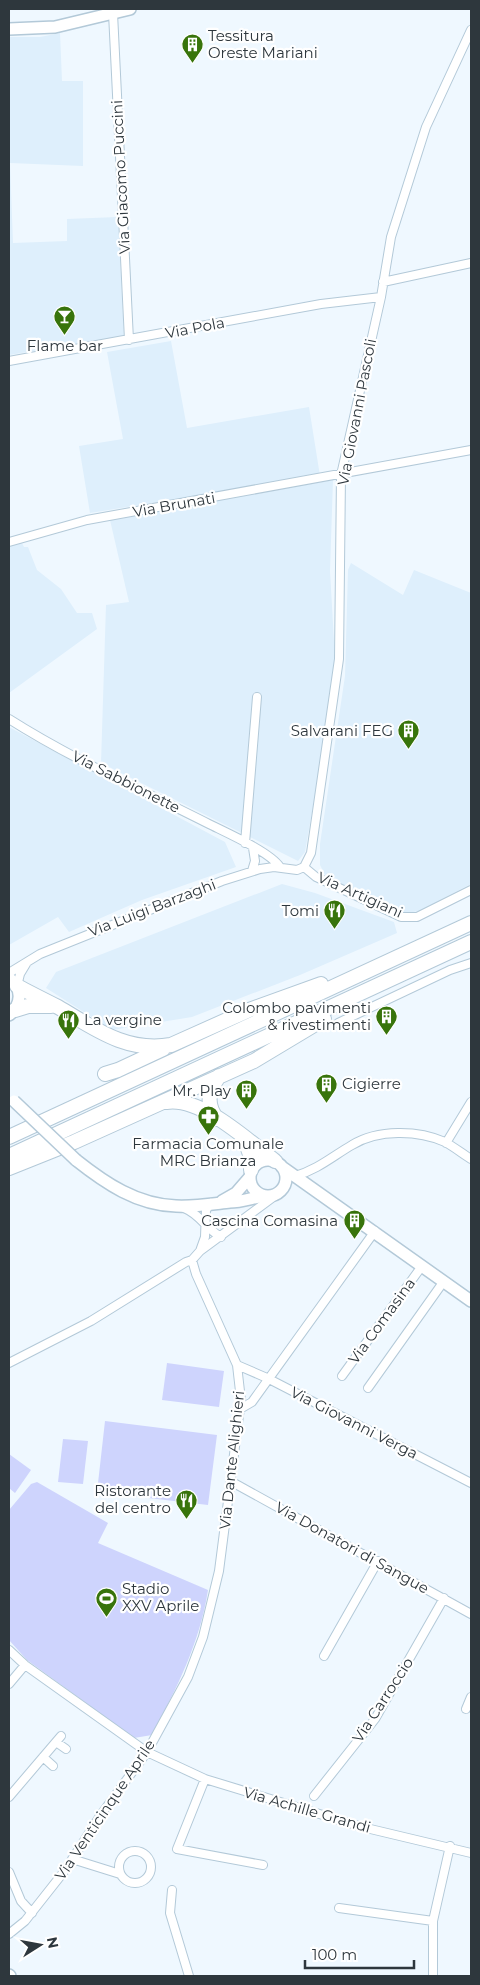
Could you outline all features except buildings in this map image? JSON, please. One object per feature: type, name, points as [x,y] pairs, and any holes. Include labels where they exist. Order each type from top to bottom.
[{"type":"highway","points":[[9,1137],[471,923]]},
{"type":"highway","points":[[9,1156],[471,942]]},
{"type":"highway","points":[[105,1074],[118,1070],[249,1010],[372,968]]},
{"type":"highway","points":[[9,1168],[74,1142],[266,1055],[310,1027],[397,982],[407,973]]},
{"type":"highway","points":[[13,982],[95,1030],[118,1041],[137,1046],[171,1045]]},
{"type":"highway","points":[[12,1013],[28,1006],[57,1007]]},
{"type":"highway","points":[[217,1119],[213,1113],[209,1097],[210,1090],[219,1076]]},
{"type":"highway","points":[[159,1103],[182,1102],[197,1107],[242,1136],[279,1164]]},
{"type":"highway","points":[[242,1136],[248,1146],[250,1174]]},
{"type":"main road","points":[[9,29],[55,27],[130,9]]},
{"type":"main road","points":[[12,1013],[20,998],[13,982]]},
{"type":"main road","points":[[11,1098],[76,1160],[101,1180],[120,1191],[146,1201],[177,1206],[264,1196],[301,1185],[313,1188]]},
{"type":"main road","points":[[215,1203],[236,1193],[250,1174],[264,1160],[279,1164],[286,1178],[279,1192]]},
{"type":"main road","name":"Via Comasina","points":[[279,1164],[375,1230],[471,1300]]},
{"type":"main road","points":[[250,1174],[253,1190],[264,1196]]},
{"type":"street","name":"Via Giacomo Puccini","points":[[113,13],[129,340]]},
{"type":"street","name":"Via Giovanni Pascoli","points":[[304,867],[311,853],[339,659],[341,476],[381,297],[390,238],[426,127],[471,30]]},
{"type":"street","points":[[383,282],[471,263]]},
{"type":"street","name":"Via Pola","points":[[9,361],[320,304],[381,297]]},
{"type":"street","name":"Via Brunati","points":[[9,542],[87,520],[341,476],[471,450]]},
{"type":"street","points":[[245,842],[257,697]]},
{"type":"street","name":"Via Sabbionette","points":[[9,719],[53,744],[245,842],[276,861],[280,868]]},
{"type":"street","points":[[252,848],[255,861],[252,871]]},
{"type":"street","points":[[280,868],[297,870],[304,867]]},
{"type":"street","name":"Via Artigiani","points":[[304,867],[316,878],[401,917],[417,917],[471,890]]},
{"type":"street","name":"Via Luigi Barzaghi","points":[[9,973],[28,961],[102,928],[252,871],[280,868]]},
{"type":"street","points":[[13,982],[28,961]]},
{"type":"street","points":[[338,1023],[450,970],[471,964]]},
{"type":"street","points":[[446,1142],[471,1102]]},
{"type":"street","points":[[295,1176],[315,1169],[354,1143],[372,1136],[396,1133],[421,1135],[446,1142],[471,1159]]},
{"type":"street","points":[[9,1363],[92,1321],[192,1260],[200,1251],[279,1192]]},
{"type":"street","points":[[200,1251],[205,1236],[206,1210],[215,1203]]},
{"type":"street","points":[[177,1206],[195,1214],[221,1237]]},
{"type":"street","points":[[240,1408],[252,1402],[267,1378],[375,1230]]},
{"type":"street","name":"Via Dante Alighieri","points":[[188,1676],[203,1637],[214,1594],[232,1482],[241,1389],[237,1365],[196,1274],[192,1260]]},
{"type":"street","name":"Via Comasina","points":[[342,1376],[422,1266]]},
{"type":"street","name":"Via Comasina","points":[[368,1388],[444,1282]]},
{"type":"street","name":"Via Giovanni Verga","points":[[237,1365],[267,1378],[471,1482]]},
{"type":"street","name":"Via Donatori di Sangue","points":[[232,1482],[471,1614]]},
{"type":"street","points":[[324,1656],[378,1561]]},
{"type":"street","name":"Via Carroccio","points":[[314,1796],[375,1719],[444,1598]]},
{"type":"street","name":"Via Achille Grandi","points":[[9,1650],[25,1665],[147,1752],[205,1779],[362,1827],[450,1846],[471,1853]]},
{"type":"street","points":[[9,1684],[25,1665]]},
{"type":"street","name":"Via Venticinque Aprile","points":[[9,1934],[32,1913],[147,1752],[188,1676]]},
{"type":"street","points":[[466,1709],[471,1696]]},
{"type":"street","points":[[9,1797],[59,1739],[66,1749]]},
{"type":"street","points":[[43,1757],[53,1766]]},
{"type":"street","points":[[205,1779],[177,1849],[264,1865]]},
{"type":"street","points":[[432,1976],[433,1922],[450,1846]]},
{"type":"street","points":[[72,1859],[120,1874],[129,1882],[140,1882],[149,1876],[152,1866],[143,1852],[133,1850],[120,1860],[120,1874]]},
{"type":"street","points":[[9,1872],[21,1902],[32,1913]]},
{"type":"street","points":[[172,1890],[170,1913],[189,1976]]},
{"type":"street","points":[[339,1908],[433,1922]]},
{"type":"shaded area","points":[[60,33],[62,81],[83,81],[83,166],[10,163],[13,243],[67,241],[67,219],[118,217],[124,336],[9,355],[9,37],[40,37]]},
{"type":"shaded area","points":[[171,341],[187,428],[309,407],[320,476],[90,513],[79,446],[123,439],[107,352]]},
{"type":"shaded area","points":[[333,480],[330,571],[335,659],[327,727],[305,852],[298,861],[101,763],[106,605],[129,602],[110,520]]},
{"type":"shaded area","points":[[22,543],[24,547],[28,547],[37,570],[61,589],[77,613],[92,613],[97,629],[9,693],[9,546]]},
{"type":"shaded area","name":"Salvarani FEG","points":[[351,563],[403,595],[414,570],[471,593],[471,884],[419,911],[402,914],[329,883],[320,865],[320,844],[345,676],[348,570]]},
{"type":"shaded area","points":[[9,727],[225,842],[236,867],[142,900],[69,932],[58,917],[9,945]]},
{"type":"shaded area","points":[[282,884],[315,893],[394,922],[397,933],[300,975],[192,1017],[112,1030],[46,988],[56,972]]},
{"type":"shaded area","points":[[167,1363],[224,1371],[219,1407],[162,1400]]},
{"type":"shaded area","points":[[105,1421],[217,1435],[208,1505],[97,1492]]},
{"type":"shaded area","points":[[63,1439],[88,1441],[83,1484],[58,1482]]},
{"type":"shaded area","points":[[9,1454],[31,1470],[15,1493],[9,1488]]},
{"type":"shaded area","name":"Stadio XXV Aprile","points":[[37,1482],[108,1523],[98,1543],[208,1590],[193,1646],[179,1682],[152,1735],[134,1738],[27,1660],[9,1640],[9,1510],[31,1484]]},
{"type":"place","name":"Tessitura Oreste Mariani","points":[[192,64]]},
{"type":"place","name":"Flame bar","points":[[65,336]]},
{"type":"place","name":"Salvarani FEG","points":[[409,750]]},
{"type":"place","name":"Tomi","points":[[335,930]]},
{"type":"place","name":"Colombo pavimenti & rivestimenti","points":[[387,1036]]},
{"type":"place","name":"La vergine","points":[[68,1039]]},
{"type":"place","name":"Cigierre","points":[[326,1103]]},
{"type":"place","name":"Mr. Play","points":[[247,1110]]},
{"type":"place","name":"Farmacia Comunale MRC Brianza","points":[[208,1135]]},
{"type":"place","name":"Cascina Comasina","points":[[354,1240]]},
{"type":"place","name":"Ristorante del centro","points":[[187,1519]]},
{"type":"place","name":"Stadio XXV Aprile","points":[[106,1617]]}]
